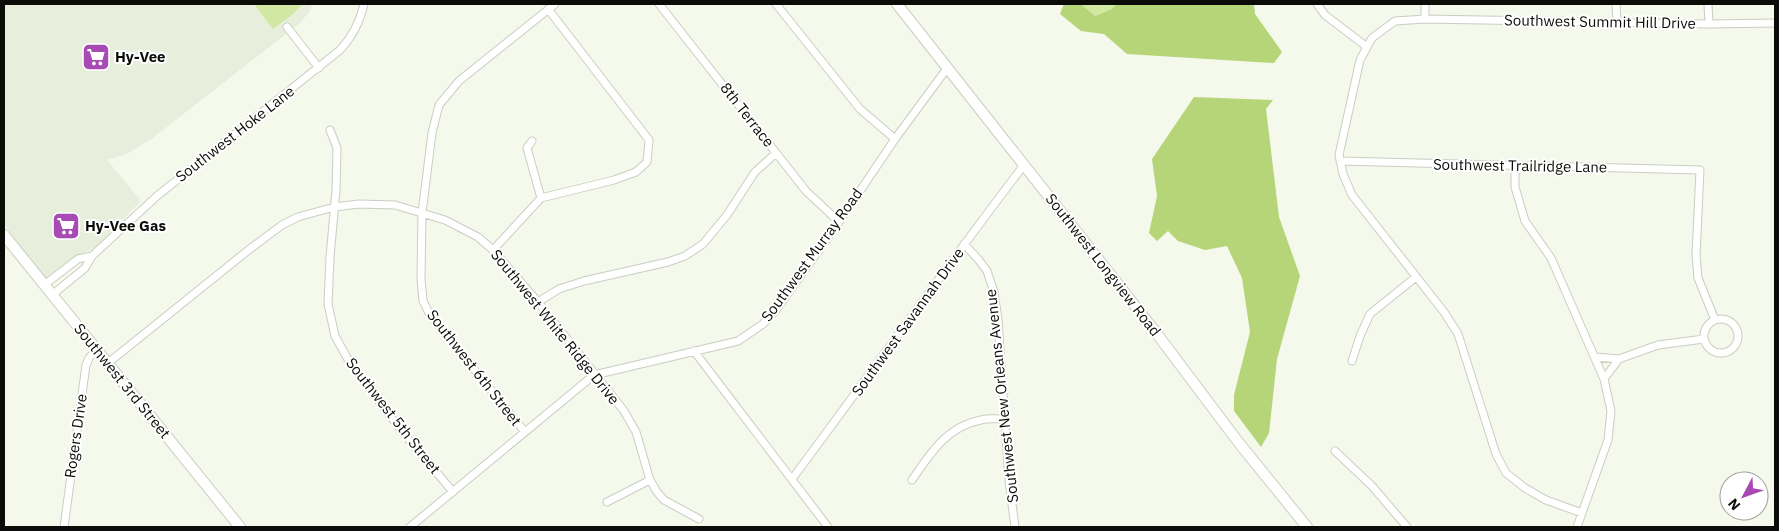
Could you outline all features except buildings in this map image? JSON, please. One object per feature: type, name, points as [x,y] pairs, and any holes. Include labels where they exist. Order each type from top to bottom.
[{"type":"street","name":"Southwest Hoke Lane","points":[[52,295],[86,268],[92,256],[157,196],[319,68],[348,41],[358,26],[364,4]]},
{"type":"street","name":"Southwest 6th Street","points":[[525,432],[430,315],[423,300],[421,279],[422,213],[432,132],[439,105],[459,81],[555,4]]},
{"type":"street","name":"8th Terrace","points":[[659,4],[806,191],[838,222]]},
{"type":"street","points":[[776,4],[860,109],[895,139]]},
{"type":"street","name":"Southwest Longview Road","points":[[896,4],[948,67],[1154,330],[1239,444],[1307,527]]},
{"type":"street","points":[[1317,4],[1325,15],[1367,47],[1360,60],[1339,155],[1352,195],[1444,312],[1458,334],[1496,454],[1506,473],[1525,488],[1546,500],[1582,513]]},
{"type":"street","points":[[1425,4],[1425,18]]},
{"type":"street","points":[[1616,4],[1618,22]]},
{"type":"street","points":[[1708,4],[1709,24]]},
{"type":"street","points":[[493,250],[541,198],[614,180],[636,172],[647,162],[649,140],[548,9]]},
{"type":"street","name":"Southwest Summit Hill Drive","points":[[1367,47],[1372,38],[1395,21],[1425,18],[1709,24],[1775,23]]},
{"type":"street","points":[[286,27],[319,68]]},
{"type":"street","name":"Southwest Murray Road","points":[[410,527],[594,375],[738,340],[763,324],[776,310],[895,139],[948,67]]},
{"type":"street","name":"Southwest 5th Street","points":[[330,130],[337,148],[328,304],[335,336],[350,363],[401,430],[453,492]]},
{"type":"street","points":[[532,141],[527,148],[541,198]]},
{"type":"street","points":[[538,302],[559,289],[686,256],[703,244],[727,215],[755,172],[776,152]]},
{"type":"street","name":"Southwest Trailridge Lane","points":[[1340,161],[1700,170],[1696,255],[1698,278],[1715,320]]},
{"type":"street","name":"Southwest Savannah Drive","points":[[792,479],[1024,164]]},
{"type":"street","points":[[1515,166],[1515,187],[1526,221],[1551,258],[1604,379],[1611,411],[1608,440],[1577,527]]},
{"type":"street","name":"Southwest White Ridge Drive","points":[[108,363],[282,225],[298,217],[334,208],[358,204],[395,205],[445,220],[478,237],[493,250],[538,302],[624,411],[636,432],[650,480],[664,500],[699,519]]},
{"type":"street","name":"Southwest 3rd Street","points":[[5,241],[97,349],[240,527]]},
{"type":"street","name":"Southwest New Orleans Avenue","points":[[964,244],[987,271],[994,292],[998,320],[1004,419],[1014,527]]},
{"type":"street","name":"Southwest Hoke Lane","points":[[44,285],[78,259],[92,256]]},
{"type":"street","points":[[1352,361],[1370,314],[1416,277]]},
{"type":"street","points":[[1726,319],[1735,326],[1738,336],[1730,350],[1720,353],[1710,348],[1704,338],[1706,327],[1715,320],[1726,319]]},
{"type":"street","points":[[1594,357],[1619,359],[1658,345],[1704,338]]},
{"type":"street","name":"Rogers Drive","points":[[64,527],[86,365],[97,349]]},
{"type":"street","points":[[694,351],[828,527]]},
{"type":"street","points":[[1604,379],[1619,359]]},
{"type":"street","points":[[912,480],[935,446],[962,425],[982,420],[1004,419]]},
{"type":"street","points":[[1335,451],[1372,486],[1408,527]]},
{"type":"street","points":[[607,502],[650,480]]},
{"type":"shaded area","points":[[4,4],[312,4],[310,11],[300,23],[154,137],[127,154],[107,160],[141,201],[97,246],[75,258],[48,280],[42,278],[36,272],[4,224]]},
{"type":"green space","points":[[254,4],[302,4],[293,14],[273,29]]},
{"type":"green space","points":[[1064,4],[1082,5],[1095,16],[1112,9],[1116,4],[1254,4],[1255,14],[1282,52],[1274,63],[1127,54],[1104,34],[1081,31],[1060,14]]},
{"type":"green space","points":[[1076,4],[1116,4],[1112,9],[1095,16],[1082,5]]},
{"type":"green space","points":[[1194,97],[1273,100],[1266,109],[1279,217],[1300,276],[1277,359],[1269,433],[1261,447],[1234,411],[1234,395],[1250,332],[1242,278],[1227,246],[1205,250],[1178,241],[1168,231],[1157,241],[1149,233],[1157,196],[1152,159]]},
{"type":"place","name":"Hy-Vee","points":[[96,57]]},
{"type":"place","name":"Hy-Vee Gas","points":[[66,226]]}]
